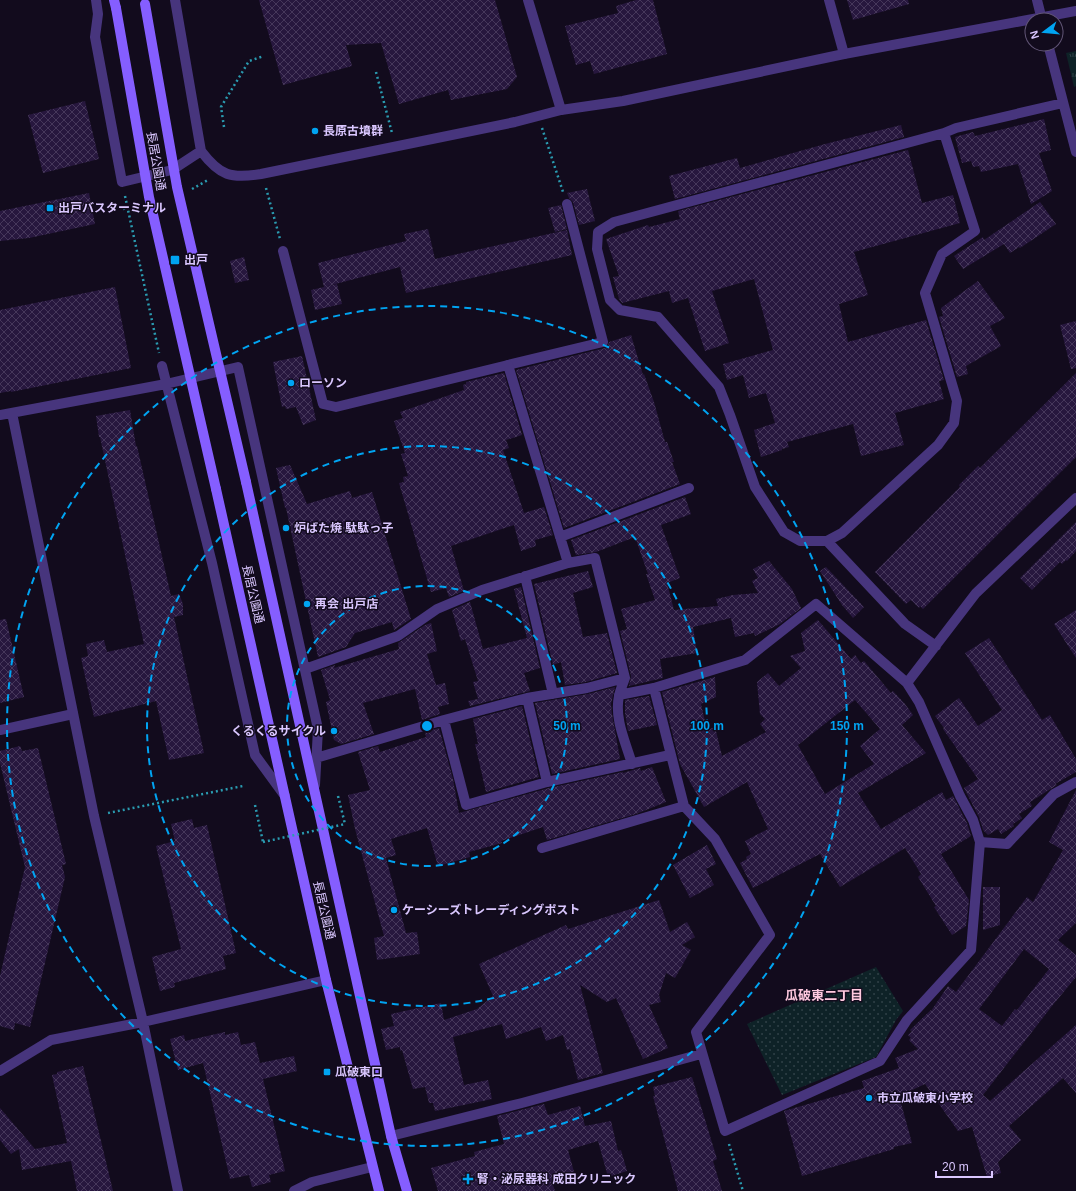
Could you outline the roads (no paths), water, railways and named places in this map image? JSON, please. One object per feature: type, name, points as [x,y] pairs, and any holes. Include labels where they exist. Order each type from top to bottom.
[{"type":"main road","name":"長居公園通","points":[[145,2],[177,187],[246,482],[391,1136],[407,1191]]},
{"type":"main road","name":"長居公園通","points":[[115,4],[149,197],[326,980],[379,1191]]},
{"type":"street","points":[[96,0],[98,14],[95,37],[122,182],[172,170],[201,151]]},
{"type":"street","points":[[175,0],[201,151],[218,170],[227,174],[245,177],[515,122],[561,110],[623,101],[844,54],[1024,22]]},
{"type":"street","points":[[528,0],[561,110]]},
{"type":"street","points":[[829,0],[844,54]]},
{"type":"street","points":[[1037,0],[1040,12]]},
{"type":"street","points":[[1064,14],[1076,11]]},
{"type":"street","points":[[1050,52],[1076,152]]},
{"type":"street","points":[[944,134],[975,231],[942,254],[925,293],[956,400],[954,423],[938,445],[842,533],[827,540],[800,541],[784,532],[755,487],[719,387],[658,317],[620,310],[610,300],[597,249],[598,232],[614,222],[944,134],[956,128],[1064,103]]},
{"type":"street","points":[[284,251],[324,404],[336,407],[603,342],[567,204]]},
{"type":"street","points":[[508,365],[568,563]]},
{"type":"street","points":[[162,366],[212,563],[255,755],[285,796]]},
{"type":"street","points":[[0,415],[166,384],[238,367],[318,729],[314,791]]},
{"type":"street","points":[[12,413],[94,816],[143,1022],[178,1191]]},
{"type":"street","points":[[560,537],[689,488]]},
{"type":"street","points":[[907,683],[976,593],[1076,498]]},
{"type":"street","points":[[827,540],[905,624],[936,646]]},
{"type":"street","points":[[305,669],[398,636],[437,609],[482,590],[568,563],[595,558],[625,678],[619,695],[617,711],[632,764]]},
{"type":"street","points":[[525,576],[553,694]]},
{"type":"street","points":[[619,695],[654,688],[745,660],[816,604],[907,683],[919,702],[960,796],[973,820],[980,842],[971,950],[906,1020],[880,1061],[725,1130],[701,1054],[696,1032],[770,935],[715,839],[684,806],[654,688]]},
{"type":"street","points":[[316,758],[444,720],[528,698],[587,688],[625,678]]},
{"type":"street","points":[[528,698],[547,782]]},
{"type":"street","points":[[0,730],[73,714]]},
{"type":"street","points":[[444,720],[466,805],[547,782],[670,755]]},
{"type":"street","points":[[980,842],[1007,844],[1054,794],[1076,782]]},
{"type":"street","points":[[542,848],[684,806]]},
{"type":"street","points":[[0,1071],[51,1040],[143,1022],[326,980]]},
{"type":"street","points":[[391,1136],[522,1103],[701,1054]]},
{"type":"street","points":[[294,1191],[312,1182],[372,1167]]},
{"type":"place","name":"長原古墳群","points":[[315,131]]},
{"type":"place","name":"出戸バスターミナル","points":[[50,208]]},
{"type":"place","name":"出戸","points":[[175,260]]},
{"type":"place","name":"ローソン","points":[[291,383]]},
{"type":"place","name":"炉ばた焼 駄駄っ子","points":[[286,528]]},
{"type":"place","name":"再会 出戸店","points":[[307,604]]},
{"type":"place","name":"くるくるサイクル","points":[[334,731]]},
{"type":"place","name":"ケーシーズトレーディングポスト","points":[[394,910]]},
{"type":"place","name":"瓜破東口","points":[[327,1072]]},
{"type":"place","name":"市立瓜破東小学校","points":[[869,1098]]},
{"type":"place","name":"腎・泌尿器科 成田クリニック","points":[[468,1179]]},
{"type":"district","name":"瓜破東二丁目","points":[[824,995]]}]
